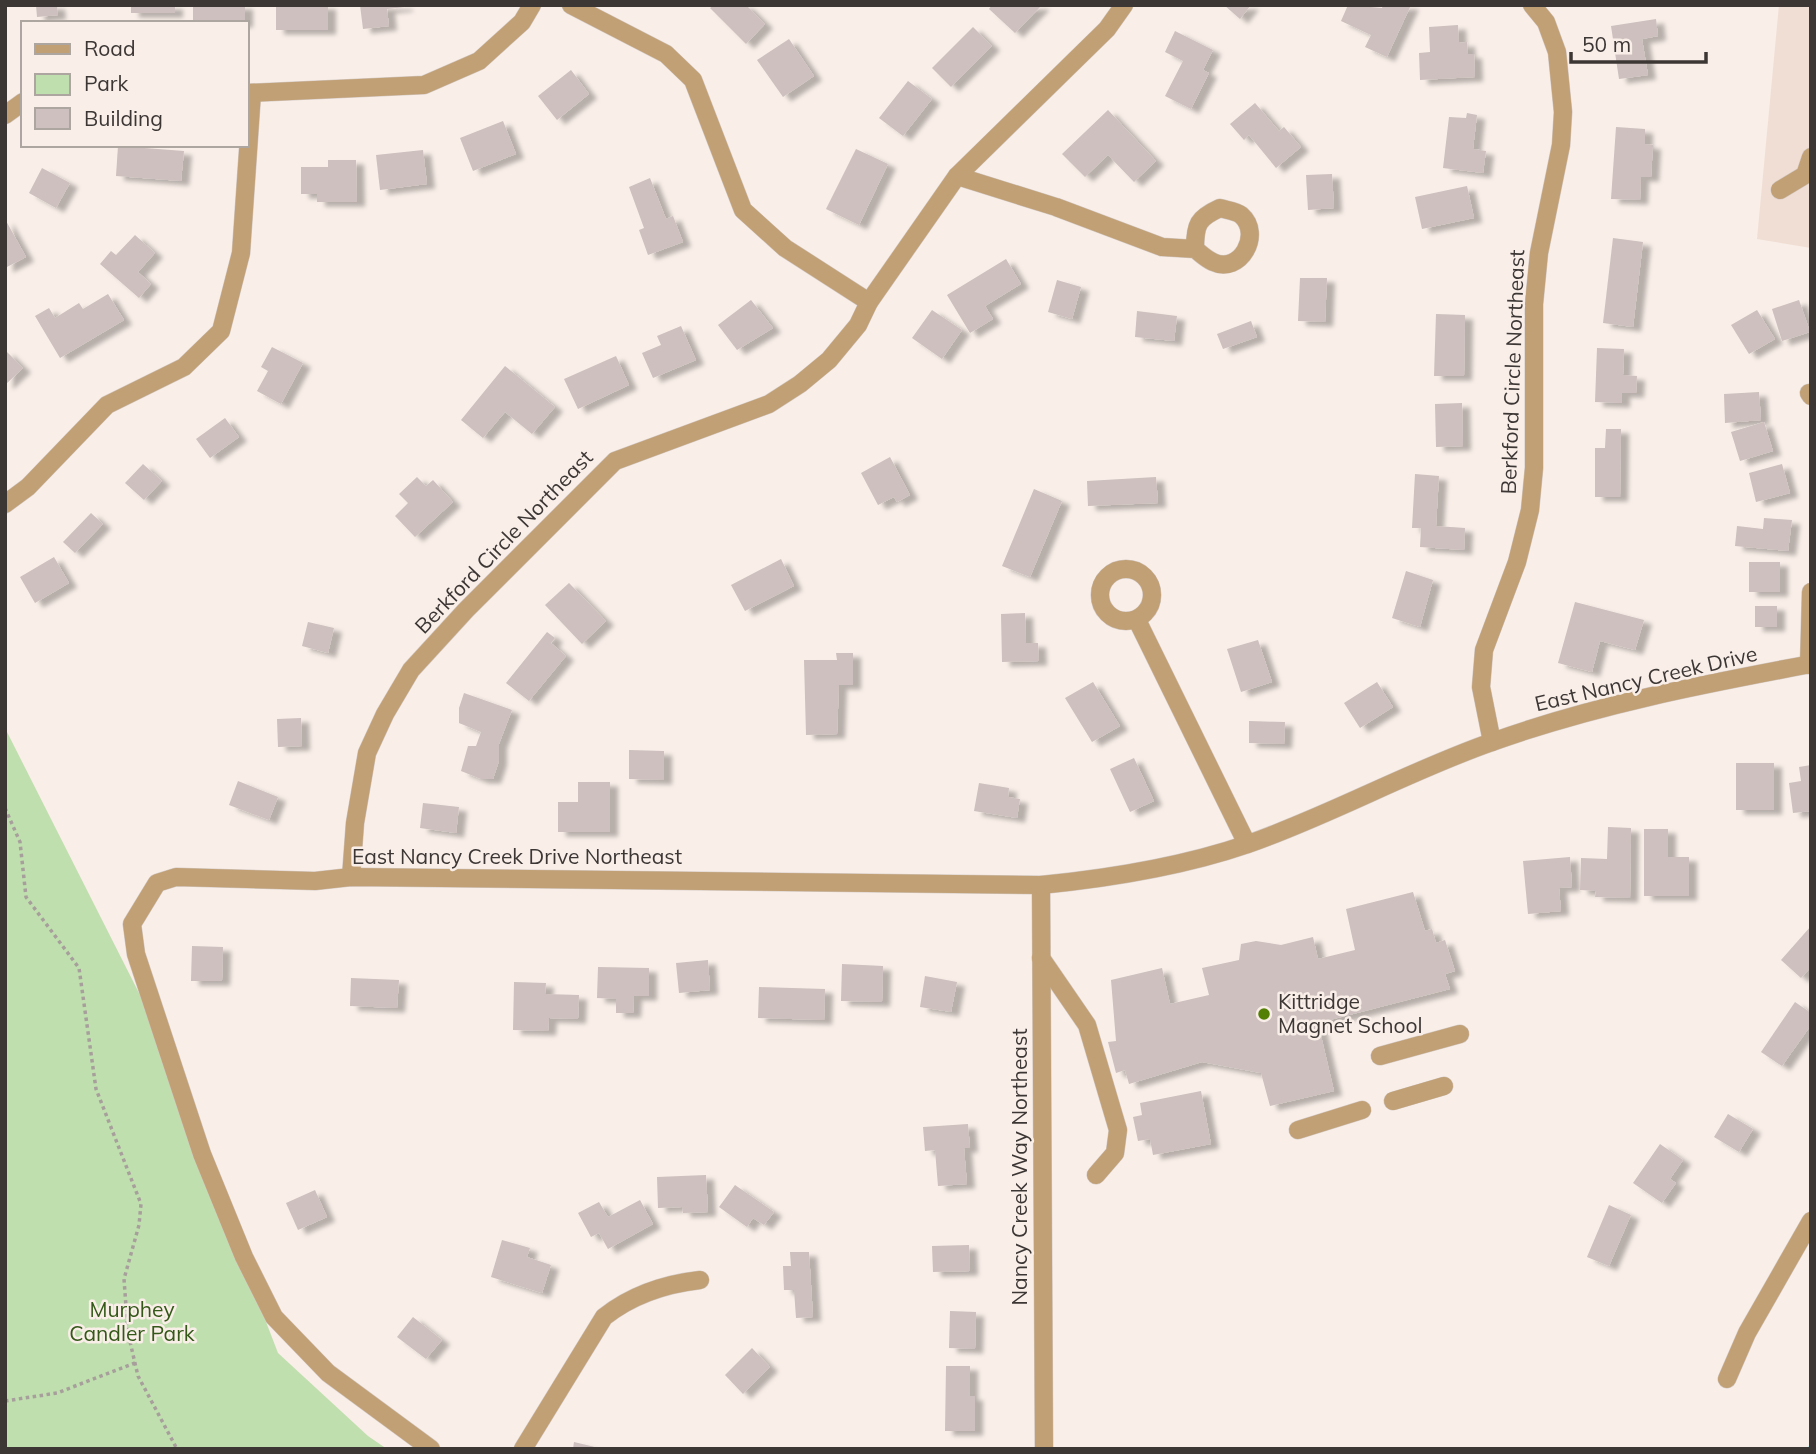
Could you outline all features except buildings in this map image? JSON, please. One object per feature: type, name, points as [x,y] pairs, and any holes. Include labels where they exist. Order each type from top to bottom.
[{"type":"street","points":[[248,129],[250,93],[424,85],[479,61],[522,22],[532,5]]},
{"type":"street","points":[[571,5],[666,54],[680,67],[693,80],[743,210],[785,248],[869,302]]},
{"type":"street","name":"Berkford Circle Northeast","points":[[351,877],[355,823],[367,753],[385,714],[411,670],[466,610],[615,461],[769,404],[800,384],[829,360],[858,325],[869,302],[957,176],[1107,29],[1124,5]]},
{"type":"street","name":"Berkford Circle Northeast","points":[[1492,742],[1481,687],[1484,650],[1517,562],[1530,510],[1534,468],[1534,304],[1539,253],[1561,145],[1563,112],[1557,51],[1545,22],[1532,5]]},
{"type":"street","points":[[5,115],[21,103]]},
{"type":"street","points":[[5,504],[28,487],[107,405],[184,367],[221,331],[241,253],[247,147]]},
{"type":"street","points":[[1780,190],[1805,175],[1811,157]]},
{"type":"street","points":[[957,176],[1056,207],[1162,247],[1195,249]]},
{"type":"street","points":[[1810,664],[1811,592]]},
{"type":"street","points":[[1137,620],[1247,844]]},
{"type":"street","name":"East Nancy Creek Drive","points":[[1492,742],[1686,689],[1810,664]]},
{"type":"street","points":[[1041,885],[1124,877],[1247,844],[1492,742]]},
{"type":"street","name":"East Nancy Creek Drive Northeast","points":[[431,1449],[328,1373],[274,1317],[244,1257],[202,1154],[136,954],[132,925],[157,883],[176,877],[315,881],[351,877],[1041,885]]},
{"type":"street","name":"Nancy Creek Way Northeast","points":[[1041,885],[1044,1449]]},
{"type":"street","points":[[1041,958],[1087,1025],[1118,1130],[1115,1153],[1096,1175]]},
{"type":"street","points":[[1380,1056],[1460,1034]]},
{"type":"street","points":[[1393,1101],[1444,1086]]},
{"type":"street","points":[[1298,1130],[1362,1110]]},
{"type":"street","points":[[1727,1379],[1747,1333],[1811,1221]]},
{"type":"street","points":[[523,1449],[604,1317],[618,1306],[667,1284],[701,1280]]},
{"type":"path","points":[[5,808],[20,842],[26,897],[79,968],[96,1089],[141,1204],[139,1225],[124,1279],[128,1333],[138,1376],[177,1449]]},
{"type":"path","points":[[5,1401],[57,1393],[135,1363]]},
{"type":"shaded area","points":[[1779,5],[1811,5],[1811,248],[1757,239]]},
{"type":"green space","name":"Murphey Candler Park","points":[[5,728],[140,995],[278,1353],[368,1436],[387,1449],[5,1449]]},
{"type":"place","name":"Kittridge Magnet School","points":[[1264,1014]]}]
